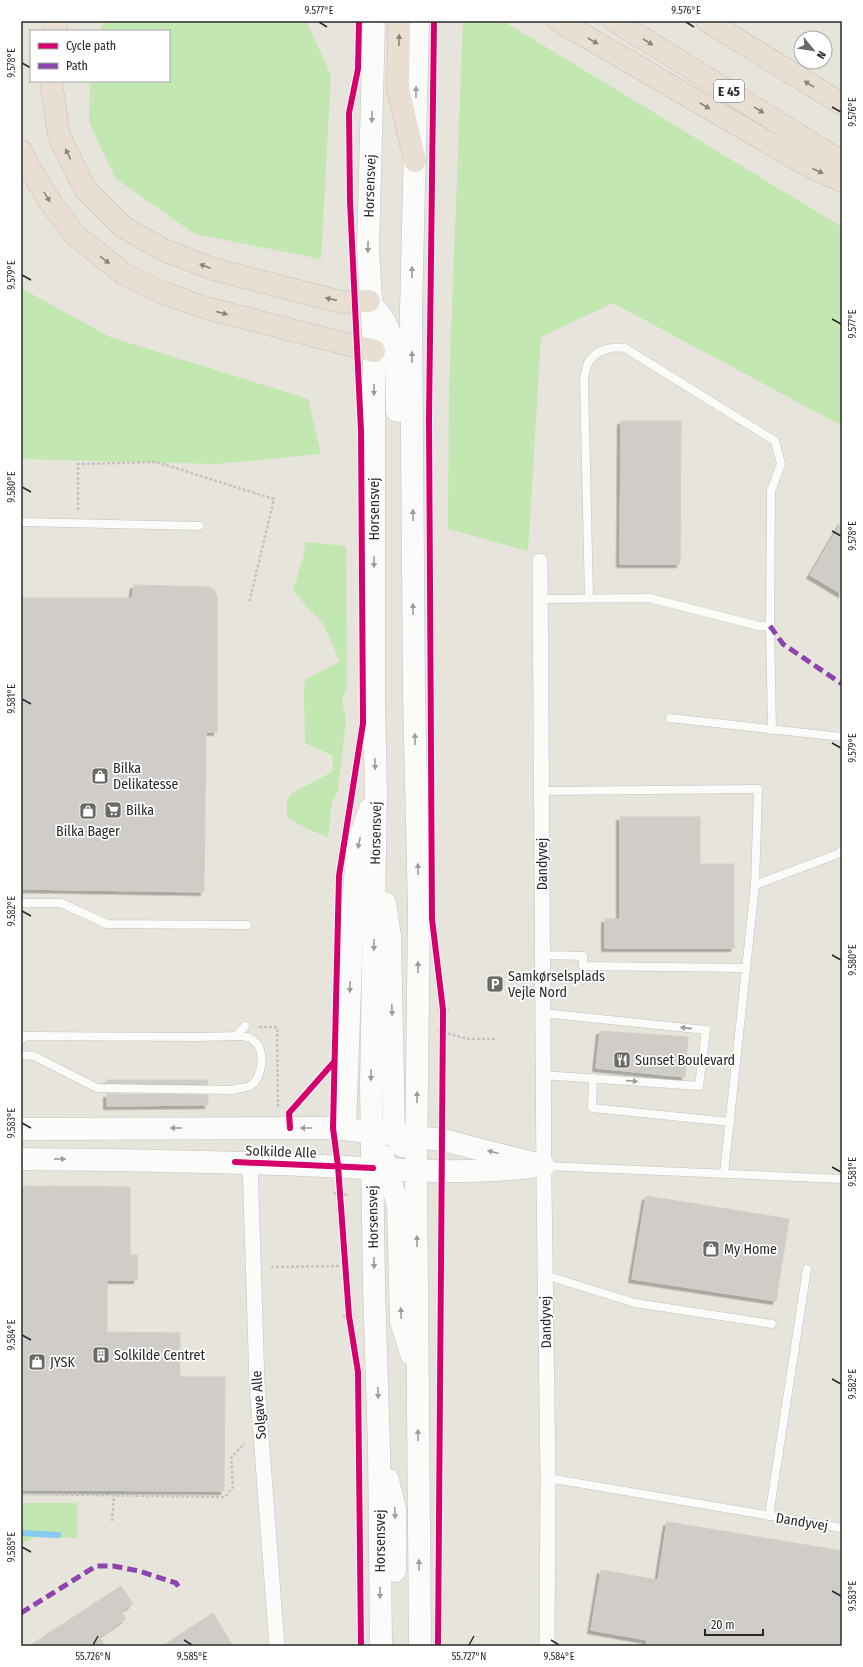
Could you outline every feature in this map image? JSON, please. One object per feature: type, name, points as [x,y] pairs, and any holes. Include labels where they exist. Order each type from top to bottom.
[{"type":"highway","points":[[559,21],[812,168],[842,181]]},
{"type":"highway","name":"E 45","points":[[615,21],[842,162]]},
{"type":"highway","points":[[708,21],[842,104]]},
{"type":"highway","points":[[411,24],[398,89],[415,161]]},
{"type":"highway","points":[[51,82],[60,136],[85,189],[124,227],[164,250],[213,269],[341,302],[369,301]]},
{"type":"highway","points":[[21,151],[50,202],[74,235],[124,274],[161,292],[206,308],[374,351]]},
{"type":"main road","name":"Horsensvej","points":[[374,21],[368,250],[369,301],[374,351],[374,697],[376,794],[371,1085],[372,1131],[380,1168],[374,1287],[379,1448],[380,1646]]},
{"type":"main road","points":[[415,161],[411,311],[413,568],[419,908],[416,1169],[420,1646]]},
{"type":"main road","points":[[369,301],[386,322],[392,337],[396,365],[398,531],[413,568]]},
{"type":"main road","points":[[374,351],[392,337],[411,311]]},
{"type":"main road","points":[[345,1129],[353,904],[358,843],[376,794]]},
{"type":"main road","points":[[375,846],[390,936],[394,1134],[416,1169]]},
{"type":"main road","name":"Solkilde Alle","points":[[21,1129],[345,1129],[417,1136]]},
{"type":"main road","points":[[417,1136],[457,1143],[544,1166]]},
{"type":"main road","name":"Solkilde Alle","points":[[21,1159],[250,1163],[416,1169]]},
{"type":"main road","points":[[416,1169],[442,1172],[492,1172],[544,1166]]},
{"type":"main road","points":[[380,1168],[398,1205],[401,1321],[418,1378]]},
{"type":"main road","points":[[379,1448],[395,1509],[396,1646]]},
{"type":"street","name":"Dandyvej","points":[[540,561],[544,1166],[548,1478],[547,1646]]},
{"type":"street","name":"Solgave Alle","points":[[250,1163],[257,1383],[277,1646]]},
{"type":"lane","points":[[588,598],[584,378],[588,362],[597,353],[612,346],[625,348],[775,441],[781,464],[771,492],[770,626],[772,730]]},
{"type":"lane","points":[[21,522],[198,526]]},
{"type":"lane","points":[[540,599],[649,598],[759,626],[770,626]]},
{"type":"lane","points":[[670,718],[842,737]]},
{"type":"lane","points":[[542,791],[758,789],[755,886],[724,1174]]},
{"type":"lane","points":[[755,886],[840,853],[842,850]]},
{"type":"lane","points":[[21,903],[61,903],[107,924],[247,925]]},
{"type":"lane","points":[[543,955],[583,956],[583,966],[746,968]]},
{"type":"lane","points":[[543,1013],[706,1030],[699,1086],[544,1075]]},
{"type":"lane","points":[[236,1036],[245,1026]]},
{"type":"lane","points":[[21,1040],[25,1036],[246,1036],[256,1041],[261,1052],[261,1060],[259,1076],[250,1086],[232,1090],[96,1088],[34,1056],[21,1055]]},
{"type":"lane","points":[[593,1078],[592,1108],[730,1122]]},
{"type":"lane","points":[[544,1166],[842,1179]]},
{"type":"lane","points":[[769,1516],[807,1269]]},
{"type":"lane","points":[[545,1275],[635,1303],[772,1324]]},
{"type":"lane","name":"Dandyvej","points":[[548,1478],[842,1528]]},
{"type":"path","points":[[78,523],[78,464],[156,462],[274,499],[249,603]]},
{"type":"path","points":[[443,1008],[444,1017]]},
{"type":"path","points":[[443,1025],[440,1032],[443,1040]]},
{"type":"path","points":[[277,1027],[278,1115]]},
{"type":"path","points":[[440,1032],[469,1039],[495,1038]]},
{"type":"path","points":[[338,1166],[337,1194],[341,1201]]},
{"type":"path","points":[[337,1194],[348,1195]]},
{"type":"path","points":[[254,1268],[342,1267],[345,1260]]},
{"type":"path","points":[[350,1323],[347,1314],[356,1315]]},
{"type":"path","points":[[21,1494],[225,1497],[232,1487],[231,1458],[247,1440]]},
{"type":"path","points":[[112,1521],[114,1495]]},
{"type":"green space","points":[[104,21],[306,21],[331,75],[321,259],[195,234],[115,178],[89,122],[90,82],[170,82],[170,30],[100,30]]},
{"type":"green space","points":[[463,21],[503,21],[842,227],[842,426],[613,303],[541,337],[528,551],[448,529],[449,387]]},
{"type":"green space","points":[[21,288],[110,337],[308,399],[321,454],[216,464],[21,459]]},
{"type":"green space","points":[[306,542],[346,546],[347,686],[342,701],[346,720],[338,790],[332,802],[328,837],[305,828],[287,817],[287,799],[292,793],[332,772],[333,756],[305,743],[304,690],[305,680],[340,661],[323,624],[293,591],[303,558]]},
{"type":"green space","points":[[21,1503],[77,1503],[77,1538],[38,1537],[21,1543]]},
{"type":"building","points":[[621,421],[681,421],[680,564],[620,564]]},
{"type":"building","points":[[842,521],[842,594],[810,575]]},
{"type":"building","name":"Bilka","points":[[134,585],[207,587],[214,590],[217,597],[217,732],[206,732],[204,892],[21,889],[21,598],[132,598]]},
{"type":"building","points":[[620,817],[700,817],[700,864],[734,864],[734,948],[605,948],[605,919],[620,919]]},
{"type":"building","points":[[600,1031],[688,1037],[685,1077],[596,1068]]},
{"type":"building","points":[[107,1080],[208,1080],[208,1084],[107,1083]]},
{"type":"building","points":[[107,1094],[208,1095],[208,1105],[107,1106]]},
{"type":"building","name":"Solkilde Centret","points":[[21,1186],[130,1187],[130,1255],[138,1255],[137,1280],[107,1280],[107,1332],[180,1333],[180,1377],[225,1377],[224,1491],[21,1490]]},
{"type":"building","name":"My Home","points":[[646,1196],[789,1219],[776,1301],[632,1279]]},
{"type":"building","points":[[667,1522],[842,1551],[842,1646],[646,1646],[647,1640],[591,1630],[601,1570],[658,1580]]},
{"type":"building","points":[[121,1586],[133,1604],[121,1611],[126,1619],[99,1637],[105,1646],[29,1646]]},
{"type":"building","points":[[213,1613],[233,1646],[162,1646]]},
{"type":"waterway","points":[[21,1533],[58,1535]]},
{"type":"marked path","points":[[770,626],[783,644],[842,684]]},
{"type":"marked path","points":[[21,1613],[96,1566],[113,1566],[139,1571],[176,1583],[180,1589]]},
{"type":"cycle path","points":[[359,21],[358,69],[349,113],[350,201],[361,431],[363,723],[339,876],[333,1128],[338,1166],[349,1316],[358,1372],[361,1646]]},
{"type":"cycle path","points":[[434,21],[429,418],[432,919],[443,1010],[438,1646]]},
{"type":"cycle path","points":[[290,1128],[289,1113],[334,1062]]},
{"type":"cycle path","points":[[235,1162],[373,1168]]},
{"type":"place","name":"Bilka Delikatesse","points":[[100,776]]},
{"type":"place","name":"Bilka","points":[[113,810]]},
{"type":"place","name":"Bilka Bager","points":[[88,811]]},
{"type":"place","name":"Samkørselsplads Vejle Nord","points":[[495,984]]},
{"type":"place","name":"Sunset Boulevard","points":[[622,1060]]},
{"type":"place","name":"My Home","points":[[711,1249]]},
{"type":"place","name":"Solkilde Centret","points":[[101,1355]]},
{"type":"place","name":"JYSK","points":[[37,1362]]}]
